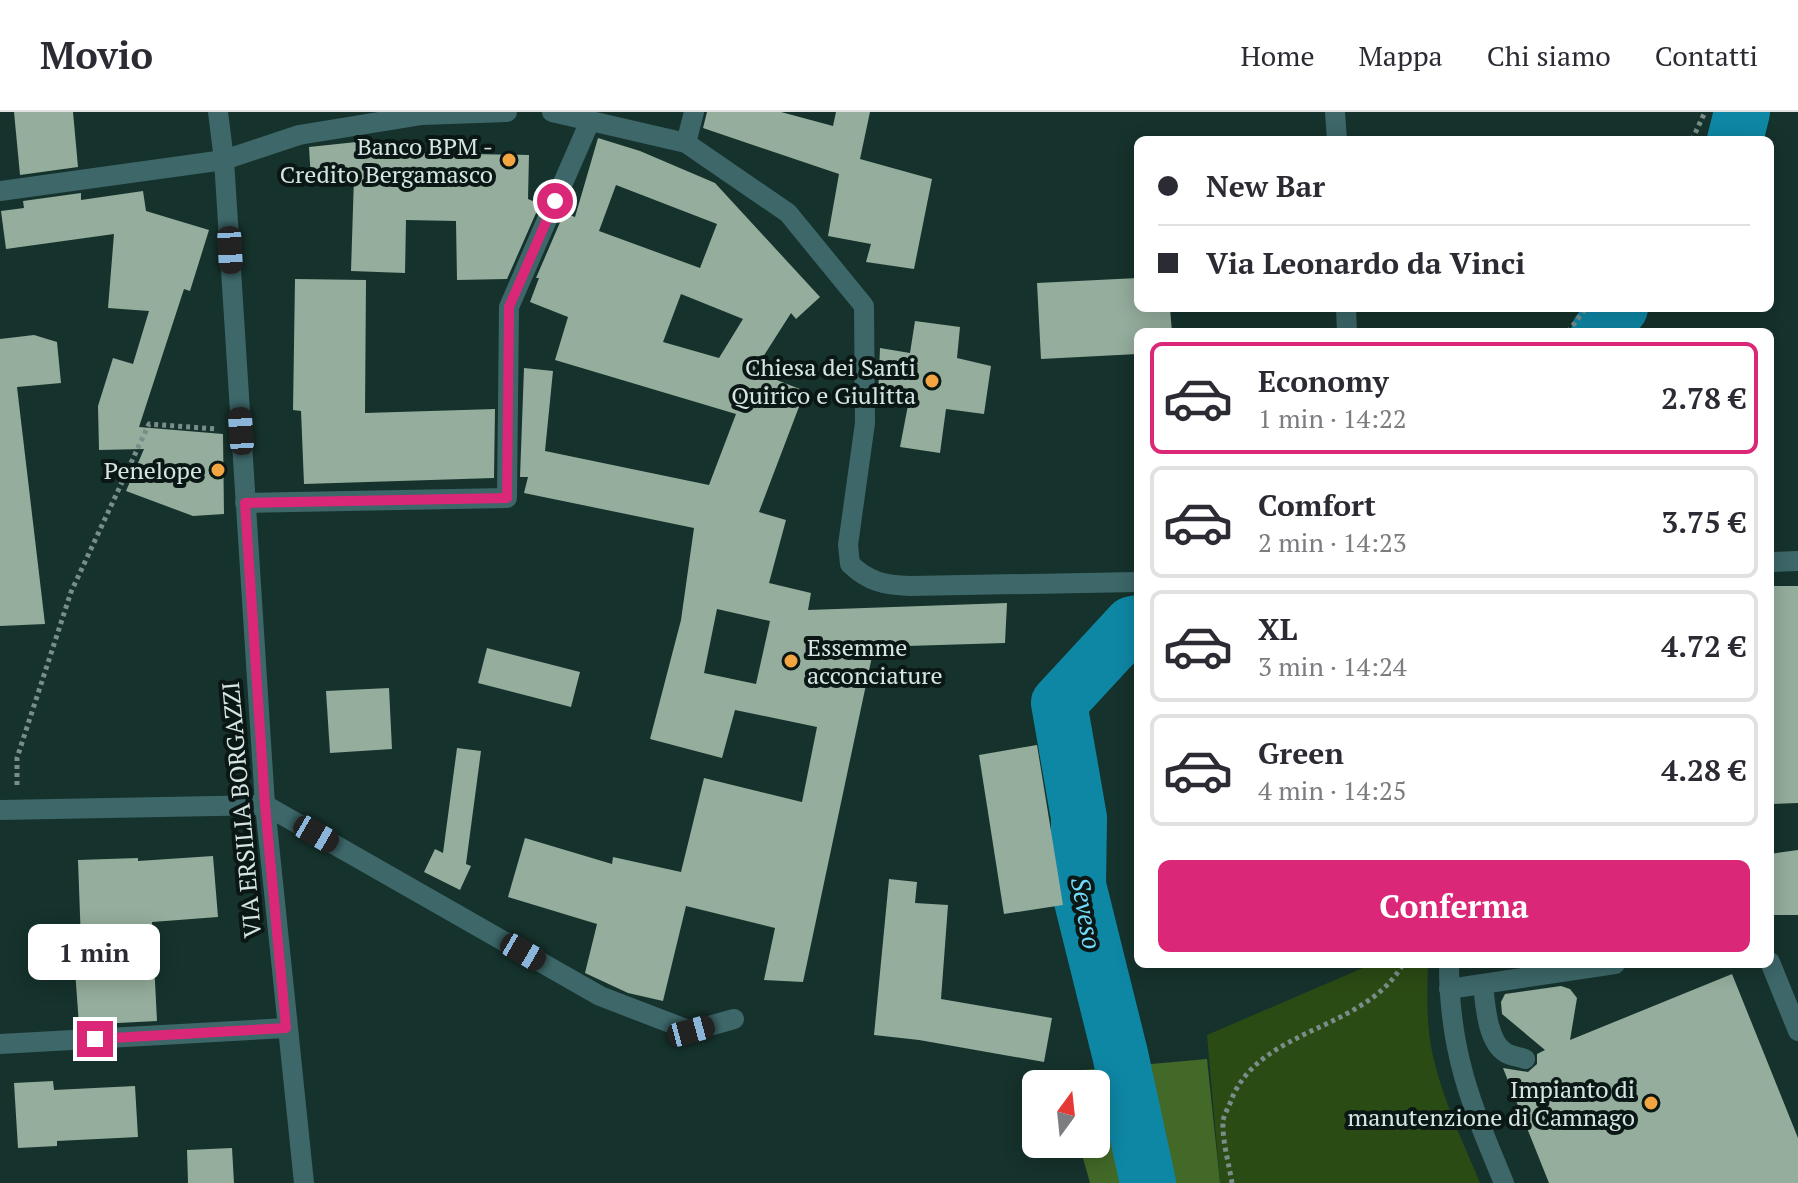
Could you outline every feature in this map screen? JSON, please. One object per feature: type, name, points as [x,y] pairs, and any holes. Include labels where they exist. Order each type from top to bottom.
[{"type":"street","name":"VIA ERSILIA BORGAZZI","points":[[218,112],[224,160],[265,805],[304,1183]]},
{"type":"street","points":[[0,191],[224,160],[299,135],[422,115],[507,112]]},
{"type":"street","points":[[552,112],[686,143],[788,213],[864,306],[865,423],[848,545],[850,564],[866,579],[882,584],[1134,582]]},
{"type":"street","points":[[686,143],[694,112]]},
{"type":"street","points":[[1335,112],[1337,136]]},
{"type":"street","points":[[245,503],[507,498],[509,307],[590,121]]},
{"type":"street","points":[[1774,562],[1798,561]]},
{"type":"street","points":[[9,810],[265,805],[600,996],[691,1031],[734,1019]]},
{"type":"street","points":[[1449,968],[1449,1014],[1457,1057],[1476,1115],[1504,1183]]},
{"type":"street","points":[[1449,989],[1589,968]]},
{"type":"street","points":[[1772,968],[1798,1031]]},
{"type":"street","points":[[1483,984],[1486,1011],[1495,1039],[1504,1053],[1525,1059]]},
{"type":"street","points":[[0,1044],[286,1028]]},
{"type":"path","points":[[1694,136],[1705,112]]},
{"type":"path","points":[[9,810],[17,758],[71,592],[149,424],[241,431]]},
{"type":"path","points":[[1232,1183],[1223,1120],[1240,1080],[1265,1055],[1340,1019],[1392,984],[1401,968]]},
{"type":"green space","points":[[1363,968],[1428,968],[1428,1022],[1433,1056],[1448,1105],[1480,1183],[1220,1183],[1207,1035]]},
{"type":"green space","points":[[1207,1059],[1220,1183],[1090,1183],[1083,1158],[1110,1158],[1110,1070],[1083,1070]]},
{"type":"building","points":[[14,112],[73,112],[78,167],[20,175]]},
{"type":"building","points":[[707,112],[781,112],[833,126],[836,112],[870,112],[860,159],[932,179],[914,269],[866,262],[871,244],[828,236],[839,174],[703,128]]},
{"type":"building","points":[[598,138],[640,151],[715,183],[820,297],[796,319],[791,313],[754,371],[805,391],[759,512],[786,520],[769,583],[811,593],[808,610],[1007,603],[1005,643],[874,647],[803,982],[764,980],[775,928],[686,906],[663,1001],[628,993],[585,973],[597,924],[508,897],[525,838],[612,864],[613,857],[681,872],[704,778],[802,802],[817,727],[735,710],[722,758],[650,739],[681,620],[694,528],[524,493],[528,477],[520,477],[524,368],[553,371],[545,451],[709,485],[736,414],[555,360],[568,317],[530,302],[539,278],[536,278],[564,213],[575,217]],"holes":[[[616,185],[717,224],[700,268],[599,231]],[[681,294],[743,319],[719,358],[663,342]],[[717,609],[770,621],[756,684],[704,673]]]},
{"type":"building","points":[[366,141],[367,152],[529,155],[528,199],[540,204],[507,279],[457,280],[456,221],[406,220],[405,273],[351,271],[354,177],[311,180],[309,147]]},
{"type":"building","points":[[143,191],[146,211],[209,230],[190,291],[184,289],[139,427],[223,434],[224,514],[193,516],[126,491],[144,449],[99,450],[98,406],[113,358],[133,364],[149,311],[108,308],[114,234],[6,249],[1,211],[24,208],[23,201],[81,193],[81,200]]},
{"type":"building","points":[[1134,278],[1134,312],[1170,312],[1172,328],[1134,328],[1134,354],[1041,359],[1037,283]]},
{"type":"building","points":[[295,279],[366,280],[365,413],[495,409],[494,478],[304,484],[301,411],[293,410]]},
{"type":"building","name":"Chiesa dei Santi Quirico e Giulitta","points":[[915,321],[960,327],[957,358],[991,366],[984,414],[946,409],[940,453],[900,447],[909,400],[878,396],[880,348],[910,353]]},
{"type":"building","points":[[34,335],[57,342],[61,383],[17,387],[45,624],[0,626],[0,339]]},
{"type":"building","points":[[1774,586],[1798,586],[1798,803],[1774,804]]},
{"type":"building","points":[[487,648],[580,672],[571,707],[478,683]]},
{"type":"building","points":[[389,688],[392,749],[330,753],[326,691]]},
{"type":"building","points":[[1037,745],[1063,905],[1004,914],[979,755]]},
{"type":"building","points":[[457,748],[481,751],[466,864],[471,866],[460,890],[424,872],[435,849],[443,853]]},
{"type":"building","points":[[1798,850],[1798,915],[1774,915],[1774,853]]},
{"type":"building","points":[[213,856],[218,917],[152,922],[157,1021],[79,1025],[75,970],[82,970],[78,860],[138,858],[138,861]]},
{"type":"building","points":[[889,879],[917,882],[915,903],[948,905],[941,999],[1052,1018],[1044,1062],[874,1035]]},
{"type":"building","name":"Impianto di manutenzione di Camnago","points":[[1732,974],[1798,1138],[1798,1183],[1549,1183],[1503,1068],[1528,1072],[1537,1064],[1537,1054],[1545,1050],[1502,1014],[1501,1002],[1505,994],[1561,986],[1570,989],[1577,998],[1570,1040]]},
{"type":"building","points":[[53,1081],[54,1090],[135,1086],[138,1137],[57,1141],[57,1146],[18,1148],[14,1083]]},
{"type":"building","points":[[232,1148],[234,1183],[188,1183],[187,1150]]},
{"type":"waterway","name":"Seveso","points":[[1736,136],[1742,112]]},
{"type":"waterway","name":"Seveso","points":[[1602,328],[1616,312]]},
{"type":"waterway","name":"Seveso","points":[[1134,624],[1059,703],[1079,818],[1078,885],[1148,1183]]},
{"type":"place","name":"Banco BPM - Credito Bergamasco","points":[[509,160]]},
{"type":"place","name":"Chiesa dei Santi Quirico e Giulitta","points":[[932,381]]},
{"type":"place","name":"Penelope","points":[[218,470]]},
{"type":"place","name":"Essemme acconciature","points":[[791,661]]},
{"type":"place","name":"Impianto di manutenzione di Camnago","points":[[1651,1103]]},
{"type":"route","points":[[95,1039],[286,1028],[265,805],[245,503],[507,498],[509,307],[555,201]]}]
